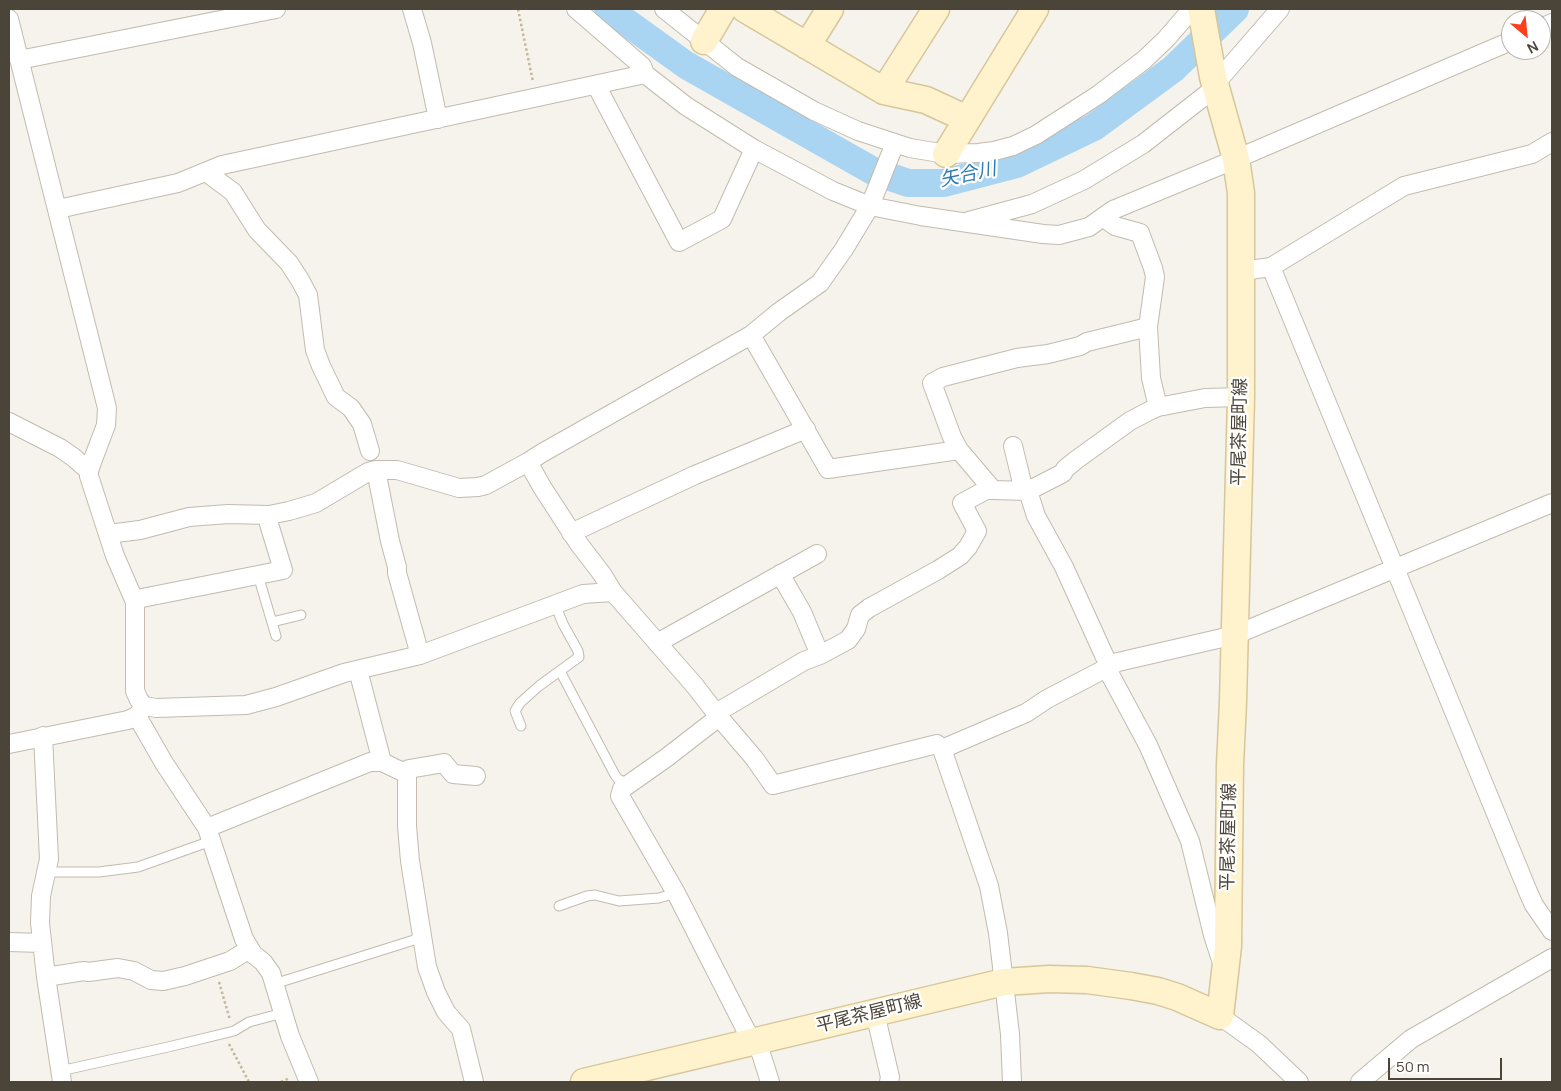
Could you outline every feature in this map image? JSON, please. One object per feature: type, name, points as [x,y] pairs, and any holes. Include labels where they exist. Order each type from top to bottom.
[{"type":"main road","points":[[704,41],[723,9]]},
{"type":"main road","points":[[745,9],[884,91],[926,100],[967,119]]},
{"type":"main road","points":[[807,46],[830,9]]},
{"type":"main road","points":[[884,91],[936,9]]},
{"type":"main road","points":[[946,154],[1035,9]]},
{"type":"main road","name":"平尾茶屋町線","points":[[584,1082],[1004,982],[1049,979],[1087,980],[1131,986],[1177,997],[1220,1016],[1228,946],[1230,764],[1234,702],[1234,635],[1241,397],[1241,193],[1236,159],[1215,82],[1189,11]]},
{"type":"street","points":[[19,60],[276,9]]},
{"type":"street","points":[[412,9],[422,42],[438,119]]},
{"type":"street","points":[[576,9],[642,66],[645,74],[686,106],[754,149],[833,191],[871,202],[965,223],[1059,235],[1089,227],[1113,210],[1501,45]]},
{"type":"street","points":[[664,9],[738,67],[814,111],[894,146],[946,154],[978,154],[994,151],[1013,146],[1036,135],[1077,110],[1131,70],[1166,39],[1189,11]]},
{"type":"street","points":[[965,223],[1032,204],[1084,180],[1143,144],[1215,82],[1280,9]]},
{"type":"street","points":[[9,20],[108,408],[106,425],[89,471],[91,486],[135,602],[135,691],[141,711],[164,763],[209,835],[236,920],[244,939],[271,973],[290,1036],[309,1082]]},
{"type":"street","points":[[58,209],[178,183],[222,165],[645,74]]},
{"type":"street","points":[[596,85],[679,242],[722,219],[754,149]]},
{"type":"street","points":[[1242,271],[1271,267],[1404,186],[1532,154],[1552,142]]},
{"type":"street","points":[[108,534],[140,530],[189,517],[228,514],[269,515],[289,512],[316,503],[374,470],[397,470],[459,488],[486,484],[528,462],[751,334],[820,283],[844,249],[871,202],[894,146]]},
{"type":"street","points":[[206,172],[233,192],[257,230],[289,262],[305,288],[310,305],[313,343],[318,358],[336,397],[351,408],[362,424],[370,451]]},
{"type":"street","points":[[1103,216],[1115,226],[1140,233],[1155,277],[1148,327],[1151,378],[1158,407]]},
{"type":"street","points":[[1271,267],[1529,894],[1534,905],[1552,931]]},
{"type":"street","points":[[993,490],[959,450],[952,437],[932,383],[943,377],[1017,358],[1072,348],[1088,342],[1148,327]]},
{"type":"street","points":[[751,334],[828,469],[959,450]]},
{"type":"street","points":[[770,1082],[755,1042],[676,893],[620,796],[622,789],[717,715],[804,661],[820,656],[848,640],[856,629],[860,615],[869,608],[960,556],[977,532],[962,504],[986,490],[1026,491],[1063,473],[1076,460],[1115,432],[1144,413],[1158,407],[1205,398],[1241,397]]},
{"type":"street","points":[[9,422],[60,448],[73,456],[89,471]]},
{"type":"street","points":[[571,533],[694,475],[806,429]]},
{"type":"street","points":[[1012,446],[1036,516],[1086,612],[1108,666],[1148,745],[1190,841],[1213,935],[1225,972]]},
{"type":"street","points":[[528,462],[571,533],[613,592],[754,758],[773,785],[937,744],[942,748],[988,886],[998,933],[1010,1034],[1012,1082]]},
{"type":"street","points":[[374,470],[397,572],[420,655]]},
{"type":"street","points":[[942,748],[1026,713],[1047,698],[1108,666],[1234,635],[1552,503]]},
{"type":"street","points":[[135,602],[142,598],[283,570],[268,524],[269,515]]},
{"type":"street","points":[[657,643],[817,554]]},
{"type":"street","points":[[780,574],[802,612],[820,656]]},
{"type":"street","points":[[9,744],[128,720],[141,711],[156,708],[246,705],[358,670],[420,655],[583,594],[613,592]]},
{"type":"street","points":[[358,670],[382,762]]},
{"type":"street","points":[[43,736],[48,859],[40,924],[61,1076]]},
{"type":"street","points":[[209,835],[370,762],[382,762],[407,774],[407,826],[410,861],[427,967],[446,1012],[461,1029],[474,1082]]},
{"type":"street","points":[[403,772],[409,768],[444,764],[453,774],[476,776]]},
{"type":"street","points":[[9,942],[42,943]]},
{"type":"street","points":[[46,977],[118,968],[134,971],[143,978],[158,981],[185,976],[230,961],[249,947]]},
{"type":"street","points":[[1360,1082],[1411,1039],[1552,958]]},
{"type":"street","points":[[874,1013],[890,1077],[889,1082]]},
{"type":"street","points":[[1220,1016],[1259,1044],[1299,1082]]},
{"type":"lane","points":[[370,451],[374,470]]},
{"type":"lane","points":[[258,575],[276,636]]},
{"type":"lane","points":[[521,726],[515,711],[520,703],[579,657],[555,604]]},
{"type":"lane","points":[[272,622],[301,614]]},
{"type":"lane","points":[[560,671],[615,775],[618,779],[629,784]]},
{"type":"lane","points":[[46,872],[100,872],[138,867],[209,835]]},
{"type":"lane","points":[[559,906],[595,895],[619,900],[659,898],[676,893]]},
{"type":"lane","points":[[274,984],[414,940],[421,934]]},
{"type":"lane","points":[[61,1076],[234,1030],[249,1022],[283,1013]]},
{"type":"path","points":[[518,9],[534,84],[533,98]]},
{"type":"path","points":[[214,966],[234,1030]]},
{"type":"path","points":[[223,1033],[249,1082]]},
{"type":"waterway","name":"矢合川","points":[[608,9],[686,65],[873,171],[908,183],[944,183],[1017,164],[1094,127],[1173,69],[1235,9]]}]
